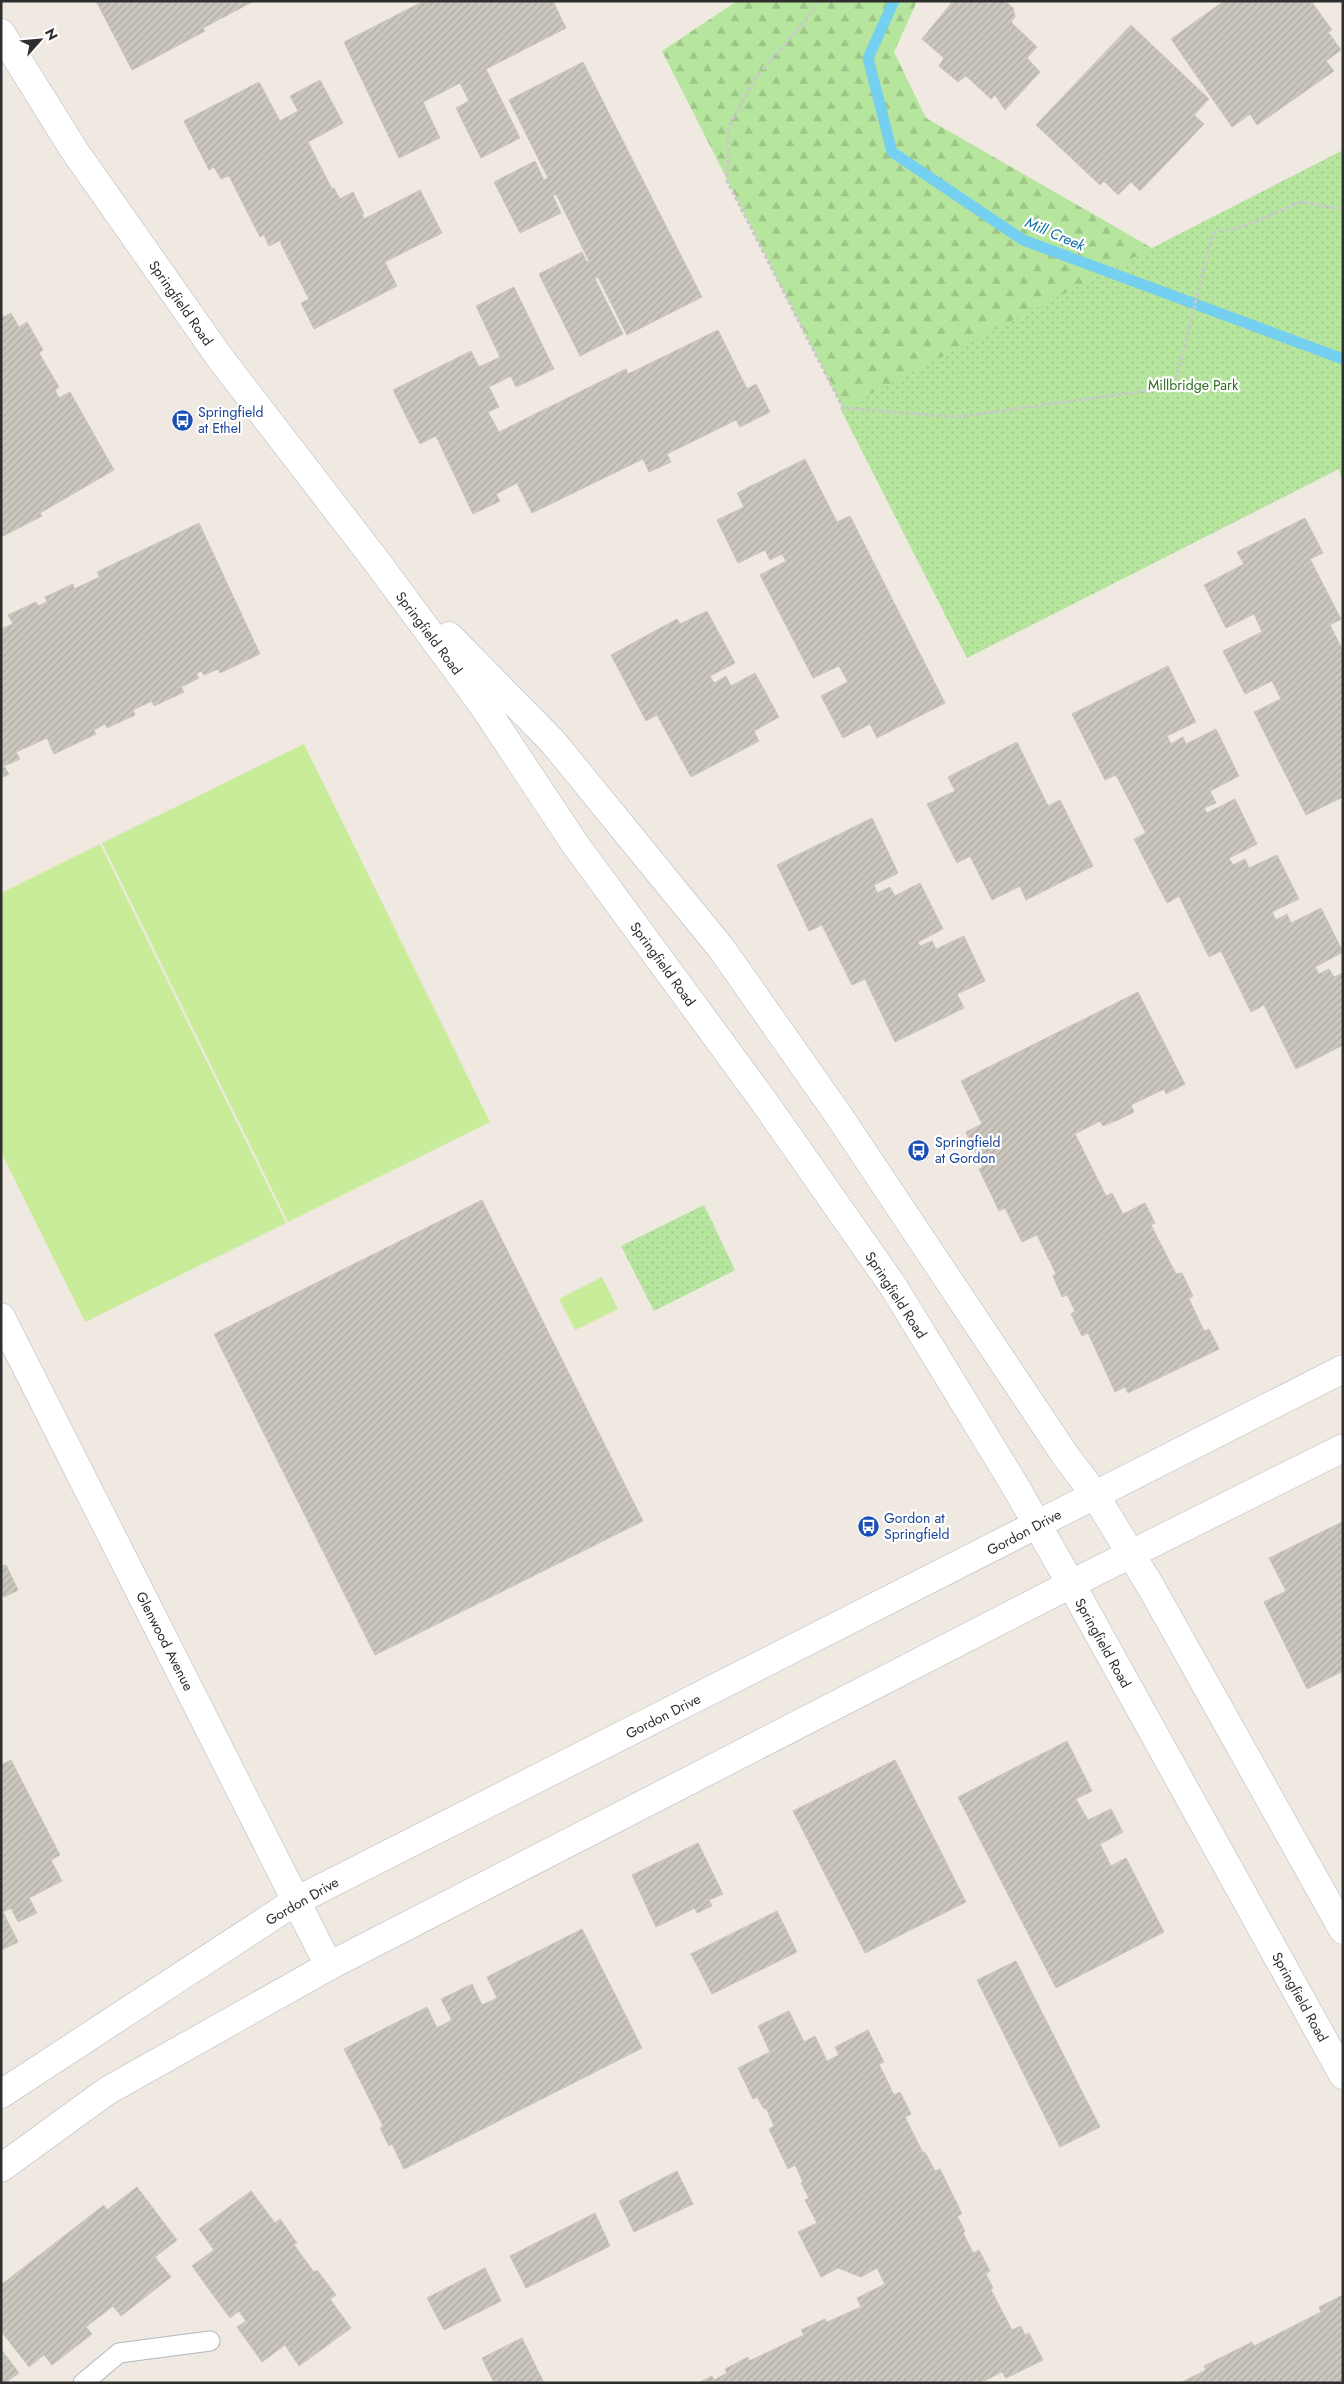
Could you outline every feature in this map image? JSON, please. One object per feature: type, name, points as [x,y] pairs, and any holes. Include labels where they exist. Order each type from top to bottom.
[{"type":"main road","name":"Springfield Road","points":[[1,33],[74,150],[220,358],[377,562],[482,704],[575,844],[765,1103],[893,1286],[1014,1484],[1343,2075]]},
{"type":"main road","name":"Springfield Road","points":[[377,562],[553,742],[721,948],[837,1113],[1065,1455],[1094,1495],[1131,1554],[1343,1930]]},
{"type":"main road","name":"Glenwood Avenue","points":[[1,1317],[329,1966]]},
{"type":"main road","name":"Gordon Drive","points":[[1,2094],[296,1901],[1343,1369]]},
{"type":"main road","points":[[1,2168],[107,2092],[329,1966],[1071,1584],[1343,1448]]},
{"type":"lane","points":[[83,2383],[119,2353],[210,2341]]},
{"type":"path","points":[[818,1],[806,20],[755,78],[729,126],[727,182],[843,408],[956,416],[1174,387],[1214,232],[1245,226],[1300,202],[1343,209]]},
{"type":"green space","points":[[737,1],[917,1],[894,52],[926,118],[1152,248],[843,408],[662,51]]},
{"type":"green space","name":"Millbridge Park","points":[[1343,150],[1343,487],[1339,469],[967,658],[840,408]]},
{"type":"green space","points":[[304,744],[490,1122],[288,1222],[102,843]]},
{"type":"green space","points":[[100,844],[286,1223],[85,1322],[1,1152],[1,893]]},
{"type":"green space","points":[[704,1205],[735,1270],[654,1311],[621,1246]]},
{"type":"green space","points":[[602,1277],[618,1309],[575,1330],[559,1299]]},
{"type":"building","points":[[96,1],[254,1],[203,28],[205,31],[132,70]]},
{"type":"building","points":[[424,1],[553,1],[566,28],[486,69],[520,138],[481,158],[456,108],[469,101],[460,83],[423,102],[440,138],[399,158],[344,42]]},
{"type":"building","points":[[953,1],[986,1],[989,4],[991,1],[1005,1],[1013,8],[1015,17],[1011,22],[1037,47],[1027,58],[1040,72],[1005,110],[995,95],[991,99],[966,76],[958,82],[939,66],[944,58],[922,39]]},
{"type":"building","points":[[1224,1],[1311,1],[1332,30],[1328,32],[1341,50],[1326,61],[1334,71],[1257,125],[1250,114],[1232,127],[1171,39]]},
{"type":"building","points":[[1131,25],[1209,99],[1194,115],[1204,124],[1140,191],[1131,182],[1118,195],[1104,181],[1100,185],[1036,125]]},
{"type":"building","points":[[583,62],[702,297],[627,335],[598,277],[595,279],[623,334],[580,356],[539,274],[582,252],[587,262],[589,261],[556,194],[553,196],[561,213],[520,233],[494,182],[535,161],[544,180],[548,178],[509,100]]},
{"type":"building","points":[[320,80],[343,123],[308,142],[332,189],[334,188],[340,199],[353,192],[364,214],[362,215],[364,219],[420,190],[442,233],[385,262],[397,286],[314,329],[301,303],[309,299],[281,244],[281,240],[269,246],[264,235],[260,237],[229,176],[221,179],[214,167],[209,170],[184,121],[259,82],[280,121],[298,111],[290,96]]},
{"type":"building","points":[[514,287],[554,369],[516,387],[511,376],[489,387],[499,407],[488,412],[499,432],[626,369],[628,374],[718,330],[747,389],[756,384],[770,412],[740,427],[736,420],[667,454],[671,462],[649,472],[643,459],[532,513],[517,483],[496,494],[500,501],[473,514],[436,436],[420,444],[393,390],[471,351],[479,367],[500,357],[476,306]]},
{"type":"building","points":[[1,313],[4,317],[11,313],[19,327],[27,322],[43,350],[39,353],[59,387],[55,390],[59,398],[70,392],[114,470],[40,513],[42,516],[1,537]]},
{"type":"building","points":[[805,459],[837,522],[850,516],[945,703],[877,738],[870,724],[843,738],[821,696],[848,682],[839,666],[813,678],[760,575],[786,561],[782,554],[770,560],[765,550],[738,563],[717,520],[744,507],[737,493]]},
{"type":"building","points":[[1305,518],[1323,553],[1310,559],[1341,619],[1330,625],[1343,651],[1343,797],[1306,815],[1254,712],[1281,699],[1272,681],[1245,694],[1223,651],[1262,632],[1254,614],[1226,628],[1204,585],[1244,564],[1237,552]]},
{"type":"building","points":[[199,523],[260,654],[220,673],[218,669],[204,675],[201,671],[196,674],[199,678],[181,687],[184,692],[154,706],[152,701],[133,710],[135,715],[107,728],[105,724],[94,730],[96,734],[54,754],[47,738],[16,752],[20,759],[4,766],[9,774],[1,778],[1,629],[13,624],[8,615],[36,602],[38,606],[47,602],[45,597],[73,584],[74,589],[100,577],[97,572]]},
{"type":"building","points":[[707,611],[735,663],[710,676],[714,683],[726,676],[731,686],[755,673],[779,717],[754,731],[759,741],[691,777],[657,715],[646,721],[611,655],[677,619],[680,624]]},
{"type":"building","points":[[1168,666],[1196,722],[1167,736],[1171,744],[1183,737],[1186,744],[1216,729],[1239,776],[1210,791],[1216,803],[1204,808],[1207,813],[1235,799],[1257,844],[1229,858],[1233,865],[1245,859],[1249,868],[1277,855],[1299,899],[1272,912],[1276,920],[1287,914],[1291,923],[1321,908],[1343,952],[1315,967],[1319,974],[1329,969],[1334,977],[1343,973],[1343,1045],[1296,1069],[1264,1005],[1251,1012],[1221,951],[1209,957],[1179,896],[1167,903],[1134,839],[1146,833],[1116,775],[1105,780],[1072,714]]},
{"type":"building","points":[[1017,742],[1048,806],[1060,800],[1093,866],[1026,900],[1020,886],[992,900],[970,856],[957,863],[927,804],[955,791],[948,777]]},
{"type":"building","points":[[872,818],[898,873],[874,885],[877,893],[890,887],[895,896],[920,883],[943,929],[918,942],[920,946],[932,941],[936,949],[964,936],[985,981],[957,994],[964,1008],[895,1042],[865,979],[852,985],[822,925],[809,931],[777,865]]},
{"type":"building","points":[[1138,992],[1185,1084],[1166,1094],[1164,1089],[1131,1105],[1134,1112],[1120,1119],[1103,1126],[1100,1121],[1075,1134],[1106,1196],[1112,1193],[1123,1214],[1145,1203],[1155,1223],[1151,1225],[1176,1274],[1182,1273],[1193,1296],[1189,1299],[1204,1331],[1209,1329],[1219,1349],[1128,1393],[1125,1387],[1115,1392],[1088,1333],[1082,1336],[1071,1314],[1075,1311],[1067,1295],[1062,1297],[1053,1276],[1056,1274],[1037,1235],[1022,1242],[1005,1208],[999,1211],[979,1169],[983,1167],[966,1132],[982,1124],[961,1081]]},
{"type":"building","points":[[482,1200],[643,1521],[375,1655],[214,1334]]},
{"type":"building","points":[[1342,1522],[1343,1671],[1307,1689],[1264,1602],[1286,1591],[1269,1558]]},
{"type":"building","points":[[6,1565],[18,1590],[4,1597],[1,1593],[1,1566]]},
{"type":"building","points":[[1067,1741],[1092,1791],[1076,1799],[1088,1820],[1111,1809],[1123,1832],[1100,1844],[1111,1866],[1126,1858],[1164,1932],[1056,1988],[958,1797]]},
{"type":"building","points":[[11,1760],[60,1855],[51,1860],[62,1881],[29,1898],[37,1913],[18,1922],[11,1908],[3,1912],[18,1942],[1,1950],[1,1765]]},
{"type":"building","points":[[895,1760],[966,1902],[865,1953],[793,1811]]},
{"type":"building","points":[[698,1843],[723,1894],[709,1900],[712,1906],[697,1913],[695,1908],[656,1927],[632,1875]]},
{"type":"building","points":[[777,1911],[797,1952],[712,1994],[691,1954]]},
{"type":"building","points":[[582,1929],[642,2048],[404,2169],[392,2144],[389,2146],[380,2128],[383,2126],[344,2049],[427,2007],[437,2028],[452,2020],[441,1999],[472,1984],[482,2005],[497,1998],[487,1977]]},
{"type":"building","points":[[1016,1961],[1100,2127],[1060,2147],[977,1980]]},
{"type":"building","points":[[789,2011],[804,2042],[815,2036],[827,2061],[839,2055],[835,2047],[868,2030],[884,2062],[879,2064],[894,2095],[900,2092],[911,2114],[905,2117],[923,2153],[925,2152],[935,2171],[940,2169],[962,2214],[957,2216],[973,2253],[979,2250],[990,2271],[986,2274],[993,2288],[991,2290],[1012,2330],[1021,2326],[1025,2335],[1029,2333],[1043,2360],[1006,2378],[1002,2372],[980,2383],[698,2383],[712,2376],[714,2380],[727,2373],[725,2369],[748,2357],[749,2361],[804,2335],[801,2330],[825,2319],[827,2322],[861,2307],[857,2298],[885,2284],[877,2268],[861,2277],[838,2268],[821,2277],[798,2232],[817,2223],[805,2200],[809,2198],[801,2183],[803,2182],[795,2165],[788,2169],[769,2129],[774,2126],[766,2108],[764,2109],[757,2097],[753,2099],[738,2068],[770,2052],[758,2026]]},
{"type":"building","points":[[677,2171],[693,2204],[634,2232],[619,2201]]},
{"type":"building","points":[[137,2187],[177,2240],[155,2257],[171,2277],[121,2316],[113,2306],[86,2327],[92,2334],[52,2365],[44,2355],[29,2367],[1,2331],[1,2285],[104,2205],[107,2210]]},
{"type":"building","points":[[251,2191],[275,2223],[280,2219],[297,2243],[294,2245],[314,2272],[317,2270],[336,2295],[330,2299],[351,2328],[299,2366],[285,2345],[262,2362],[237,2327],[246,2321],[239,2311],[230,2318],[192,2266],[214,2250],[199,2229]]},
{"type":"building","points":[[595,2213],[610,2246],[526,2288],[510,2256]]},
{"type":"building","points":[[485,2268],[501,2301],[444,2330],[427,2298]]},
{"type":"building","points":[[1343,2295],[1343,2383],[1180,2383],[1206,2370],[1204,2366],[1252,2342],[1254,2346],[1321,2312],[1319,2307]]},
{"type":"building","points":[[522,2338],[544,2383],[494,2383],[482,2358]]},
{"type":"building","points":[[1,2349],[19,2373],[5,2383],[1,2383]]},
{"type":"waterway","name":"Mill Creek","points":[[894,1],[868,58],[892,152],[1023,240],[1343,359]]},
{"type":"place","name":"Springfield at Ethel","points":[[182,420]]},
{"type":"place","name":"Springfield at Gordon","points":[[919,1150]]},
{"type":"place","name":"Gordon at Springfield","points":[[868,1526]]}]
